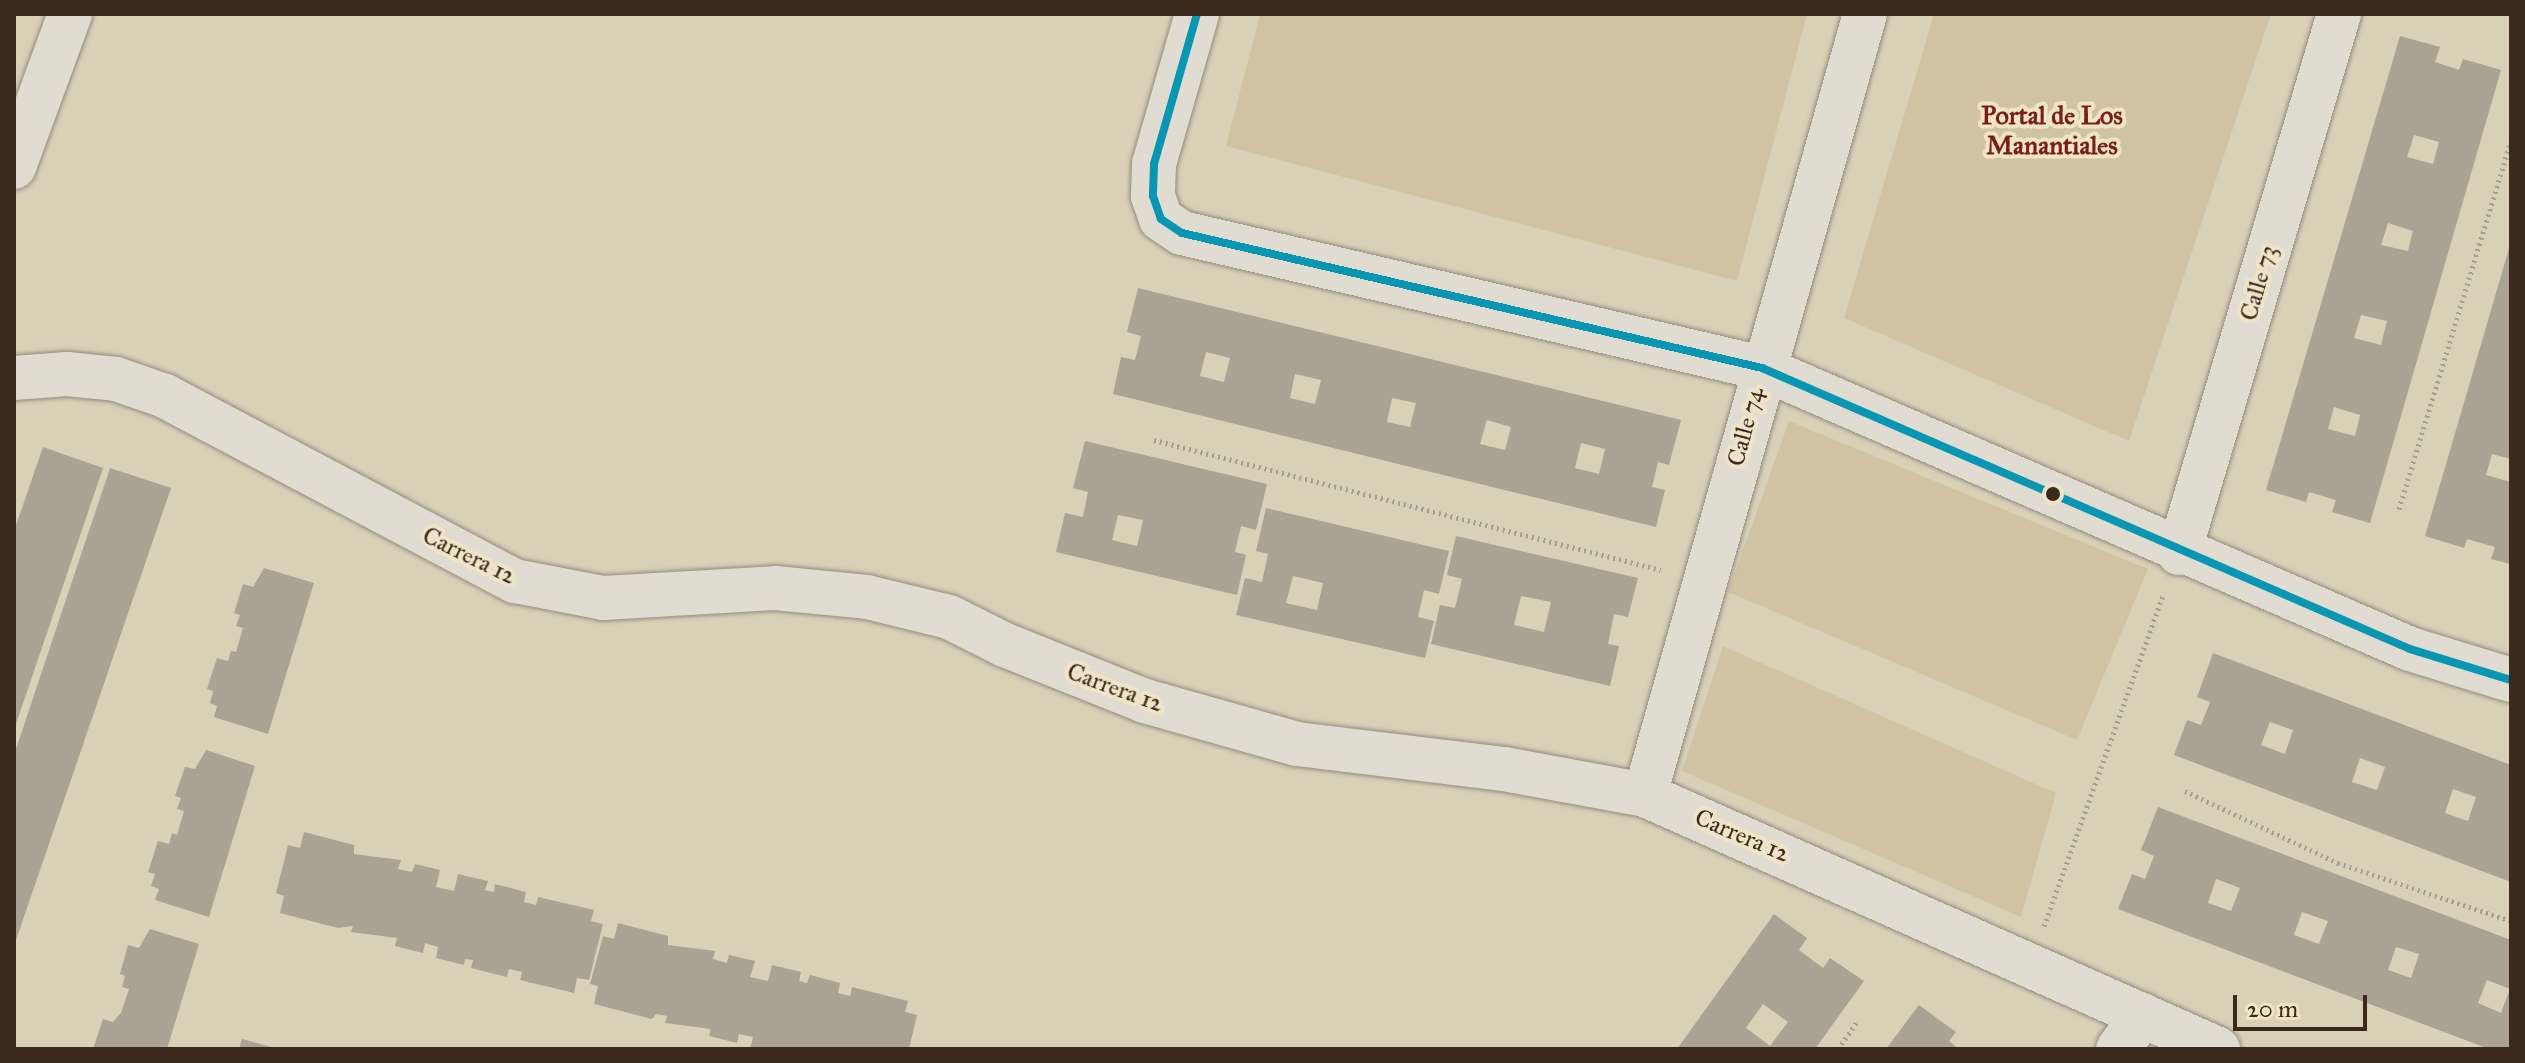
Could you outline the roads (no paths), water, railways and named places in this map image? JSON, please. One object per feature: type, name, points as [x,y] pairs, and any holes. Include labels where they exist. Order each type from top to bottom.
[{"type":"street","points":[[14,167],[70,14]]},
{"type":"street","points":[[1197,14],[1154,164],[1153,196],[1161,219],[1182,233],[1762,368],[2179,553],[2410,649],[2511,680]]},
{"type":"street","name":"Calle 74","points":[[1645,795],[1762,368],[1865,14]]},
{"type":"street","name":"Calle 73","points":[[2179,553],[2339,14]]},
{"type":"street","name":"Carrera 12","points":[[14,378],[67,374],[116,379],[165,396],[515,581],[603,598],[775,588],[867,597],[949,617],[1005,645],[1145,701],[1297,744],[1504,769],[1645,795],[2030,964],[2130,1032],[2218,1049]]},
{"type":"district","name":"Portal de Los Manantiales","points":[[2052,131]]}]
